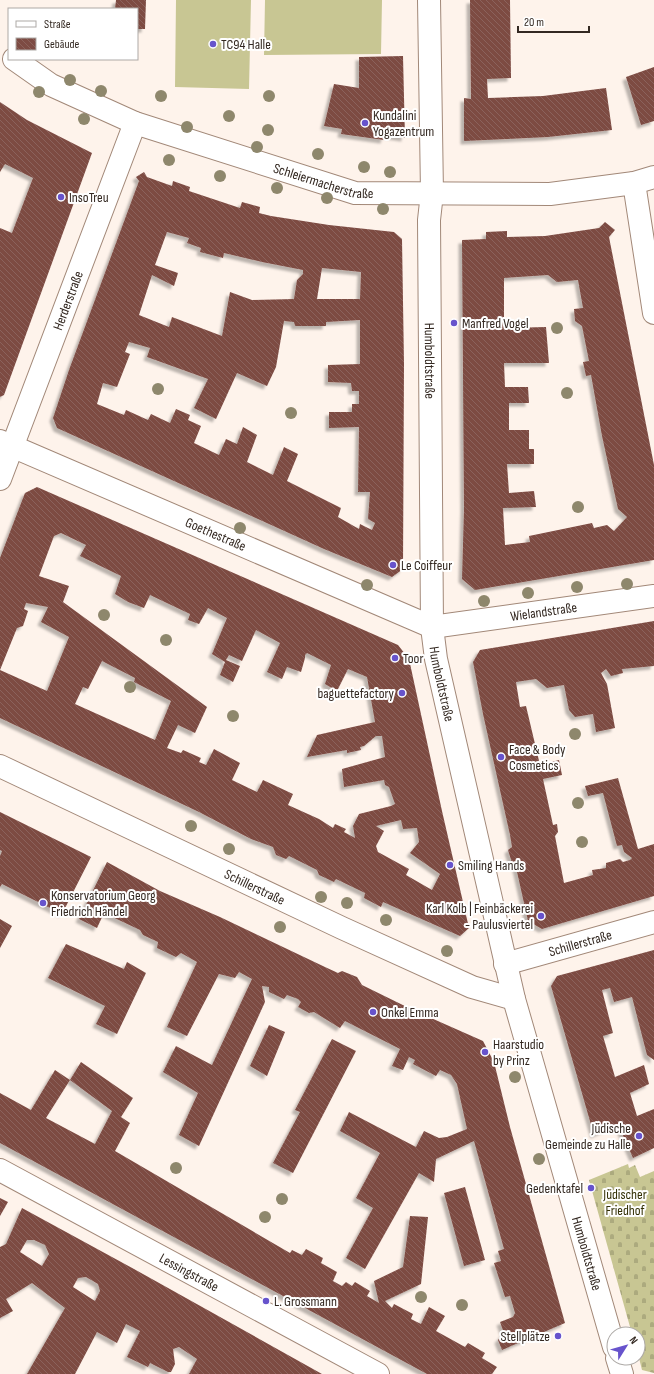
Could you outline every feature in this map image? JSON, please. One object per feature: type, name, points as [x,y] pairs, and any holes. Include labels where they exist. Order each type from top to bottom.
[{"type":"street","name":"Humboldtstraße","points":[[430,0],[432,194],[429,220],[432,627],[436,659],[514,999],[608,1326]]},
{"type":"street","points":[[0,49],[8,55]]},
{"type":"street","name":"Schleiermacherstraße","points":[[15,60],[51,85],[135,122],[355,193],[550,194],[644,180]]},
{"type":"street","name":"Herderstraße","points":[[0,479],[6,443],[135,122]]},
{"type":"street","points":[[644,180],[654,313]]},
{"type":"street","name":"Goethestraße","points":[[6,443],[432,627]]},
{"type":"street","name":"Wielandstraße","points":[[432,627],[654,596]]},
{"type":"street","name":"Schillerstraße","points":[[0,766],[342,928],[472,987],[514,999]]},
{"type":"street","name":"Schillerstraße","points":[[505,964],[654,922]]},
{"type":"street","name":"Lessingstraße","points":[[0,1170],[378,1374]]},
{"type":"green space","name":"TC94 Halle","points":[[176,0],[251,0],[249,89],[175,87]]},
{"type":"green space","name":"TC94 Halle","points":[[265,0],[382,0],[381,54],[264,55]]},
{"type":"green space","name":"Jüdischer Friedhof","points":[[628,1164],[629,1168],[635,1165],[640,1177],[654,1171],[654,1373],[642,1370],[641,1366],[646,1366],[646,1326],[630,1326],[589,1180]]},
{"type":"building","points":[[116,0],[146,0],[145,29],[138,29],[138,8],[115,8]]},
{"type":"building","points":[[470,0],[510,0],[511,78],[487,79],[488,98],[543,96],[606,88],[612,130],[548,137],[464,141],[464,98],[471,99]]},
{"type":"building","points":[[403,56],[405,138],[385,135],[384,140],[341,134],[342,129],[324,126],[334,84],[359,88],[359,57]]},
{"type":"building","points":[[654,67],[654,121],[641,125],[626,77]]},
{"type":"building","points":[[0,102],[27,120],[92,153],[4,395],[0,397],[0,228],[12,233],[33,178],[5,164],[0,172]]},
{"type":"building","points":[[144,172],[147,177],[172,186],[173,181],[190,187],[189,191],[240,208],[242,202],[260,207],[259,213],[271,216],[329,225],[394,232],[402,239],[404,364],[403,569],[392,577],[324,549],[57,428],[53,418],[69,370],[139,181],[136,177]],"holes":[[[167,232],[189,238],[187,243],[201,248],[200,252],[223,258],[224,253],[303,270],[303,274],[297,280],[294,299],[252,300],[230,292],[222,336],[172,317],[169,327],[139,315],[152,275],[174,286],[178,273],[155,265]],[[322,268],[361,272],[360,299],[317,299]],[[360,320],[360,364],[328,365],[328,382],[351,383],[352,391],[359,391],[359,404],[352,404],[352,412],[329,412],[329,428],[359,427],[358,492],[370,492],[368,519],[375,523],[372,530],[360,524],[359,529],[338,517],[341,508],[287,481],[298,454],[284,447],[273,475],[247,462],[257,435],[243,427],[237,444],[226,439],[219,455],[194,443],[201,426],[188,420],[190,415],[176,409],[170,423],[151,414],[148,420],[126,410],[124,415],[97,404],[103,383],[117,387],[130,354],[125,352],[129,342],[150,348],[147,357],[208,379],[194,408],[216,419],[237,373],[267,386],[276,367],[284,321],[294,322],[295,326],[326,326],[326,322]]]},
{"type":"building","points":[[605,222],[615,230],[609,237],[654,465],[654,560],[475,590],[462,579],[464,509],[462,240],[486,239],[486,232],[507,231],[507,237],[545,236],[599,228]],"holes":[[[548,275],[557,282],[578,280],[583,308],[574,309],[575,321],[582,326],[589,361],[583,362],[586,376],[591,375],[602,436],[618,509],[627,517],[614,531],[607,525],[594,528],[592,523],[529,536],[530,542],[505,545],[503,508],[536,507],[534,491],[509,493],[507,464],[534,464],[534,449],[529,449],[529,430],[509,430],[509,403],[529,403],[528,387],[505,387],[504,363],[549,363],[546,327],[504,328],[504,278]]]},
{"type":"building","points":[[37,487],[398,645],[409,659],[469,928],[460,936],[383,902],[381,907],[364,898],[365,893],[336,879],[334,882],[319,875],[317,870],[289,856],[286,859],[276,855],[273,847],[251,839],[199,812],[0,718],[0,670],[0,558],[25,493]],"holes":[[[61,533],[86,545],[80,556],[121,576],[115,594],[128,602],[144,608],[150,595],[190,614],[188,620],[199,624],[208,608],[227,618],[212,654],[225,662],[220,675],[233,682],[240,666],[226,660],[229,655],[242,661],[256,630],[280,643],[267,672],[282,679],[287,667],[301,672],[305,655],[307,653],[331,665],[325,684],[337,691],[348,669],[367,677],[375,722],[317,735],[307,757],[347,750],[347,753],[361,750],[360,747],[364,746],[376,736],[382,736],[385,757],[342,769],[344,787],[384,780],[385,785],[389,787],[395,804],[359,814],[353,826],[355,838],[344,832],[346,829],[335,824],[333,828],[319,819],[288,805],[293,794],[263,780],[257,792],[232,780],[240,763],[214,749],[206,765],[199,762],[201,758],[183,750],[181,753],[167,748],[178,725],[195,733],[207,707],[63,602],[69,586],[39,576],[54,536]],[[26,603],[48,607],[41,622],[69,637],[47,691],[0,670],[17,628],[23,626],[28,611],[24,609]],[[102,661],[135,678],[134,682],[171,701],[155,740],[75,704],[83,687],[88,689]],[[401,820],[403,829],[417,828],[419,842],[410,853],[440,874],[432,890],[406,875],[409,869],[378,852],[376,846],[384,831],[376,826]]]},
{"type":"building","points":[[654,621],[654,666],[622,669],[623,673],[611,676],[606,669],[601,673],[607,684],[615,728],[596,732],[593,714],[575,717],[569,710],[564,685],[547,688],[536,679],[516,682],[520,707],[526,706],[540,765],[559,760],[562,775],[543,779],[553,825],[557,824],[558,832],[555,836],[564,883],[593,875],[592,870],[606,868],[606,863],[620,859],[623,862],[632,858],[624,852],[622,845],[617,846],[603,793],[588,796],[585,786],[618,778],[638,849],[654,844],[654,896],[542,929],[528,921],[515,863],[512,863],[508,850],[512,847],[510,835],[473,662],[480,650]]},
{"type":"building","points":[[0,812],[91,857],[62,914],[2,884],[0,887],[0,856],[2,851],[0,850]]},
{"type":"building","points":[[107,862],[160,891],[220,917],[338,973],[342,971],[357,977],[362,985],[413,1010],[483,1041],[494,1062],[510,1127],[565,1323],[502,1350],[498,1340],[504,1333],[500,1322],[513,1317],[515,1313],[510,1296],[505,1297],[494,1263],[501,1261],[498,1251],[504,1249],[474,1141],[436,1159],[434,1182],[419,1173],[365,1269],[346,1258],[373,1208],[356,1198],[380,1153],[340,1131],[349,1112],[416,1147],[424,1131],[439,1138],[447,1137],[467,1129],[457,1084],[451,1075],[440,1070],[436,1076],[413,1064],[415,1060],[409,1057],[403,1070],[392,1066],[400,1049],[345,1021],[340,1028],[314,1012],[309,1013],[298,1007],[301,1002],[298,999],[287,995],[284,999],[269,992],[269,987],[262,986],[265,1002],[199,1146],[179,1135],[198,1093],[163,1072],[176,1046],[212,1065],[252,979],[239,972],[235,978],[219,974],[187,1036],[167,1027],[197,962],[181,953],[176,957],[157,948],[158,942],[143,935],[140,930],[104,913],[97,928],[79,919]]},
{"type":"building","points":[[0,919],[12,926],[0,948]]},
{"type":"building","points":[[66,944],[124,969],[127,962],[146,973],[117,1034],[96,1024],[105,1006],[48,978]]},
{"type":"building","points":[[654,950],[654,1060],[647,1055],[632,997],[614,1002],[610,988],[602,990],[613,1033],[603,1036],[615,1077],[644,1065],[649,1084],[630,1093],[637,1116],[654,1109],[654,1148],[633,1158],[618,1124],[594,1135],[551,986],[557,976]]},
{"type":"building","points":[[269,1025],[285,1032],[267,1076],[250,1066]]},
{"type":"building","points":[[332,1039],[356,1051],[293,1173],[273,1163],[300,1112],[295,1110]]},
{"type":"building","points":[[81,1062],[133,1098],[121,1117],[130,1123],[115,1151],[290,1253],[292,1250],[302,1255],[306,1249],[323,1258],[321,1263],[337,1272],[333,1281],[342,1286],[346,1282],[352,1286],[355,1282],[370,1291],[367,1296],[379,1303],[374,1281],[403,1267],[410,1216],[428,1217],[421,1284],[385,1301],[392,1308],[394,1304],[413,1314],[411,1319],[421,1324],[429,1307],[445,1316],[436,1331],[465,1347],[468,1343],[485,1353],[482,1358],[497,1367],[492,1374],[427,1374],[0,1143],[0,1093],[31,1110],[55,1070],[70,1080]],"holes":[[[70,1080],[112,1111],[95,1144],[46,1118]]]},
{"type":"building","points":[[465,1187],[485,1260],[464,1266],[444,1193]]},
{"type":"building","points":[[0,1198],[8,1202],[0,1216]]},
{"type":"building","points":[[22,1208],[322,1374],[189,1374],[197,1359],[179,1347],[173,1349],[175,1364],[171,1372],[150,1363],[148,1367],[127,1357],[140,1331],[126,1324],[117,1343],[97,1332],[75,1374],[27,1374],[65,1308],[32,1283],[6,1299],[13,1311],[0,1318],[0,1247],[6,1244]],"holes":[[[27,1240],[34,1240],[45,1245],[49,1254],[42,1266],[20,1252]],[[86,1277],[98,1284],[100,1291],[95,1301],[73,1287],[78,1278]]]},
{"type":"place","name":"TC94 Halle","points":[[213,44]]},
{"type":"place","name":"Kundalini Yogazentrum","points":[[365,123]]},
{"type":"place","name":"InsoTreu","points":[[61,197]]},
{"type":"place","name":"Manfred Vogel","points":[[454,323]]},
{"type":"place","name":"Le Coiffeur","points":[[393,565]]},
{"type":"place","name":"Toor","points":[[395,658]]},
{"type":"place","name":"baguettefactory","points":[[402,693]]},
{"type":"place","name":"Face & Body Cosmetics","points":[[501,757]]},
{"type":"place","name":"Smiling Hands","points":[[450,865]]},
{"type":"place","name":"Konservatorium Georg Friedrich Händel","points":[[43,903]]},
{"type":"place","name":"Karl Kolb | Feinbäckerei - Paulusviertel","points":[[541,916]]},
{"type":"place","name":"Onkel Emma","points":[[373,1012]]},
{"type":"place","name":"Haarstudio by Prinz","points":[[485,1052]]},
{"type":"place","name":"Jüdische Gemeinde zu Halle","points":[[639,1136]]},
{"type":"place","name":"Gedenktafel","points":[[591,1188]]},
{"type":"place","name":"L. Grossmann","points":[[266,1301]]},
{"type":"place","name":"Stellplätze","points":[[558,1336]]}]
